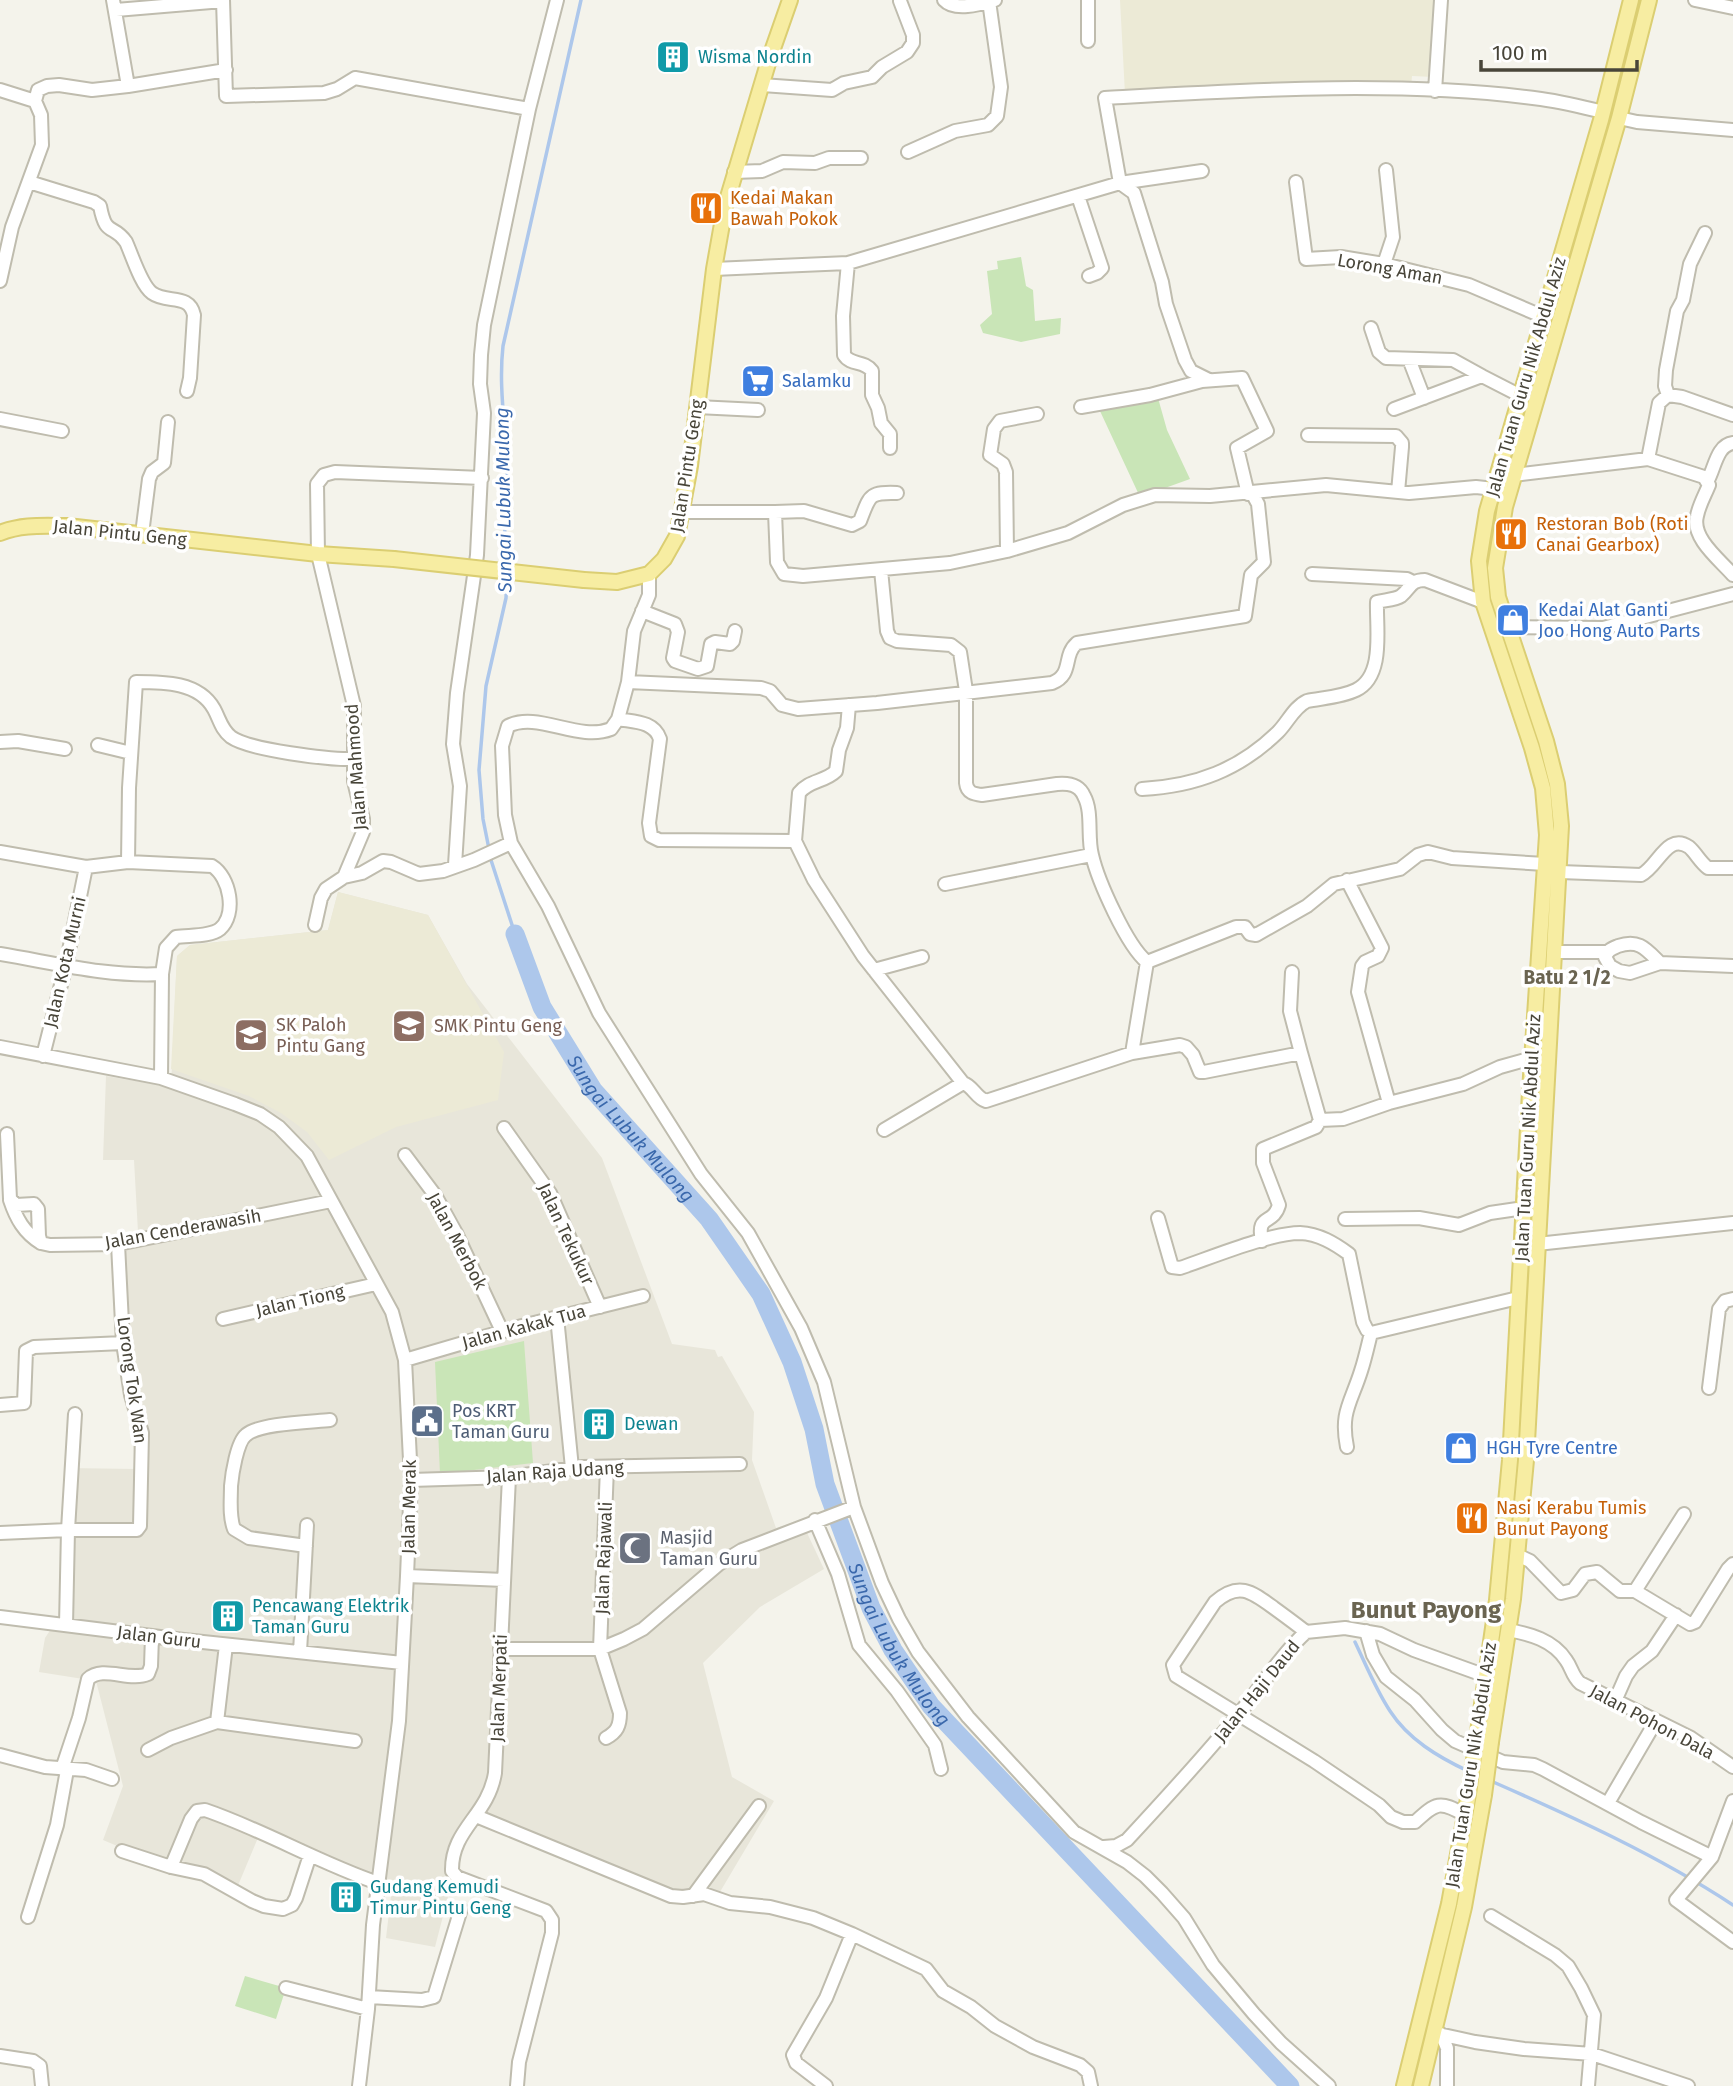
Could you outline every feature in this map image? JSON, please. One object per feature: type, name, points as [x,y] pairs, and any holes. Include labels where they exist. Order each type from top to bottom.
[{"type":"main road","name":"Jalan Pintu Geng","points":[[0,533],[11,528],[30,526],[67,526],[584,580],[617,582],[649,574],[664,559],[677,536],[690,467],[725,207],[761,85],[790,0]]},
{"type":"main road","name":"Jalan Tuan Guru Nik Abdul Aziz","points":[[1484,1740],[1486,1676],[1497,1600],[1510,1450],[1547,835],[1543,788],[1483,602],[1479,561],[1487,511],[1603,112],[1631,0]]},
{"type":"main road","name":"Jalan Tuan Guru Nik Abdul Aziz","points":[[1421,2086],[1437,2033],[1464,1907],[1484,1740],[1508,1630],[1517,1555],[1526,1460],[1560,872],[1558,784],[1498,597],[1496,568],[1499,537],[1514,475],[1619,118],[1649,0]]},
{"type":"main road","points":[[1568,234],[1573,241],[1585,237]]},
{"type":"main road","points":[[1510,1450],[1521,1446],[1527,1434]]},
{"type":"main road","name":"Jalan Tuan Guru Nik Abdul Aziz","points":[[1404,2086],[1449,1904],[1465,1815],[1476,1794]]},
{"type":"street","points":[[128,86],[114,5],[223,0],[226,96],[324,93],[355,78],[529,109]]},
{"type":"street","points":[[455,865],[460,786],[453,744],[457,693],[477,555],[484,413],[480,384],[484,325],[529,109],[557,0]]},
{"type":"street","points":[[908,152],[955,131],[988,125],[997,116],[1001,88],[992,1],[958,6],[948,4],[944,0]]},
{"type":"street","points":[[1088,0],[1088,41]]},
{"type":"street","points":[[1435,91],[1441,0]]},
{"type":"street","points":[[1695,0],[1733,8]]},
{"type":"street","points":[[761,85],[832,90],[844,83],[872,78],[882,67],[907,52],[912,43],[913,35],[900,1]]},
{"type":"street","points":[[0,281],[6,225],[29,182],[42,145],[41,116],[35,101],[38,90],[59,85],[92,90],[226,70]]},
{"type":"street","points":[[1209,380],[1191,371],[1185,360],[1134,193],[1119,183],[1105,98],[1291,89],[1435,91],[1543,99],[1603,112]]},
{"type":"street","points":[[0,90],[35,101]]},
{"type":"street","points":[[1619,118],[1733,130]]},
{"type":"street","points":[[734,172],[762,171],[783,162],[815,163],[833,158],[861,158]]},
{"type":"street","points":[[1384,264],[1393,237],[1386,170]]},
{"type":"street","points":[[715,269],[848,263],[1119,183],[1202,172]]},
{"type":"street","points":[[29,182],[100,206],[103,223],[108,229],[122,236],[147,288],[154,295],[187,302],[192,307],[194,315],[187,391]]},
{"type":"street","name":"Lorong Aman","points":[[1296,182],[1306,259],[1342,257],[1384,264],[1469,285],[1544,317]]},
{"type":"street","points":[[1078,196],[1102,268],[1089,276]]},
{"type":"street","points":[[1668,396],[1665,386],[1666,370],[1677,311],[1683,300],[1690,264],[1704,233]]},
{"type":"street","points":[[848,263],[843,316],[844,355],[849,361],[867,365],[872,371],[872,395],[881,424],[890,434],[890,448]]},
{"type":"street","points":[[1371,328],[1383,357],[1455,360],[1521,396]]},
{"type":"street","points":[[1409,359],[1424,398]]},
{"type":"street","points":[[1394,409],[1482,376]]},
{"type":"street","points":[[628,682],[761,688],[770,691],[782,705],[798,709],[849,705],[1052,683],[1061,679],[1076,643],[1245,616],[1251,575],[1264,562],[1258,504],[1250,494],[1237,448],[1267,431],[1242,378],[1209,380],[1150,395],[1081,407]]},
{"type":"street","points":[[1648,459],[1659,403],[1668,396],[1682,397],[1733,415]]},
{"type":"street","points":[[697,407],[758,410]]},
{"type":"street","points":[[1007,551],[1006,472],[1003,464],[990,455],[994,429],[1000,421],[1037,414]]},
{"type":"street","points":[[0,419],[62,431]]},
{"type":"street","points":[[142,534],[149,479],[152,472],[164,463],[168,422]]},
{"type":"street","points":[[1308,435],[1396,436],[1402,443],[1398,492]]},
{"type":"street","points":[[1733,443],[1721,449],[1696,517],[1696,528],[1701,539],[1733,575]]},
{"type":"street","points":[[1514,475],[1648,459],[1708,480]]},
{"type":"street","name":"Jalan Mahmood","points":[[316,925],[321,898],[326,889],[344,877],[363,832],[363,819],[354,781],[354,706],[318,554],[317,484],[324,475],[335,472],[482,478]]},
{"type":"street","points":[[775,512],[777,562],[784,574],[803,576],[950,563],[1007,551],[1068,533],[1123,505],[1155,495],[1250,494],[1326,485],[1409,493],[1476,487],[1494,489]]},
{"type":"street","points":[[681,512],[804,511],[852,525],[860,521],[865,505],[873,495],[880,492],[897,493]]},
{"type":"street","points":[[881,570],[890,638],[897,641],[955,646],[960,652],[966,691],[968,790],[972,794],[982,795],[1069,783],[1079,788],[1086,797],[1091,855],[1103,887],[1135,950],[1147,962]]},
{"type":"street","points":[[649,574],[649,595],[635,631],[628,682],[618,719],[611,729],[603,733],[566,730],[528,722],[516,722],[508,726],[502,746],[506,845],[548,906],[599,1013],[701,1174],[748,1233],[801,1328],[824,1382],[852,1507],[882,1583],[918,1652],[968,1717],[1074,1832],[1087,1841],[1104,1847],[1145,1876],[1162,1893],[1184,1919],[1213,1965],[1254,2014],[1281,2043],[1329,2086]]},
{"type":"street","points":[[1312,574],[1407,579],[1413,582],[1425,580],[1483,602]]},
{"type":"street","points":[[1142,789],[1187,784],[1230,769],[1279,731],[1300,705],[1362,687],[1373,672],[1375,661],[1377,602],[1401,596],[1413,582]]},
{"type":"street","points":[[1508,626],[1603,628],[1733,594]]},
{"type":"street","points":[[642,611],[676,624],[678,632],[673,658],[698,669],[708,666],[711,644],[730,644],[735,631]]},
{"type":"street","points":[[128,862],[136,682],[164,682],[184,686],[204,695],[215,710],[220,726],[232,738],[247,744],[322,757],[354,759]]},
{"type":"street","points":[[849,705],[847,728],[839,750],[836,771],[832,776],[812,782],[799,793],[794,841],[834,912],[874,970],[963,1083],[978,1097],[986,1101],[1132,1054],[1180,1045],[1189,1050],[1200,1072],[1301,1053]]},
{"type":"street","points":[[618,719],[648,725],[654,728],[660,739],[649,824],[651,836],[655,839],[794,841]]},
{"type":"street","points":[[0,742],[18,741],[65,749]]},
{"type":"street","points":[[98,745],[131,753]]},
{"type":"street","points":[[1560,872],[1641,874],[1652,868],[1671,844],[1691,849],[1708,868],[1733,868]]},
{"type":"street","points":[[344,877],[362,873],[383,861],[419,874],[443,871],[506,845]]},
{"type":"street","points":[[0,852],[86,867],[128,862],[212,866],[226,879],[229,913],[217,931],[176,937],[166,948],[162,974],[162,1078]]},
{"type":"street","points":[[1147,962],[1236,927],[1245,927],[1256,935],[1307,906],[1334,884],[1400,869],[1418,855],[1427,852],[1452,858],[1545,864]]},
{"type":"street","points":[[945,884],[1091,855]]},
{"type":"street","name":"Jalan Kota Murni","points":[[43,1056],[66,965],[86,867]]},
{"type":"street","points":[[1347,880],[1382,948],[1378,956],[1365,961],[1362,966],[1358,992],[1390,1103]]},
{"type":"street","points":[[1555,952],[1607,952],[1623,944],[1637,943],[1660,963]]},
{"type":"street","points":[[1607,952],[1606,962],[1619,971],[1638,972],[1660,963],[1733,966]]},
{"type":"street","points":[[0,954],[87,971],[162,974]]},
{"type":"street","points":[[874,970],[922,957]]},
{"type":"street","points":[[1132,1054],[1147,962]]},
{"type":"street","points":[[1262,1241],[1259,1228],[1261,1223],[1275,1214],[1279,1205],[1263,1163],[1263,1149],[1316,1127],[1320,1120],[1290,1011],[1292,972]]},
{"type":"street","name":"Jalan Merak","points":[[0,1047],[162,1078],[236,1104],[279,1126],[307,1156],[392,1312],[405,1360],[411,1480],[407,1576],[400,1721],[373,1925],[359,2086]]},
{"type":"street","points":[[1320,1120],[1343,1119],[1390,1103],[1464,1084],[1500,1067],[1532,1058]]},
{"type":"street","points":[[884,1130],[963,1083]]},
{"type":"street","name":"Jalan Tekukur","points":[[504,1128],[550,1193],[600,1307]]},
{"type":"street","points":[[8,1134],[10,1199],[20,1223],[32,1238],[41,1243]]},
{"type":"street","name":"Jalan Merbok","points":[[405,1155],[435,1195],[456,1233],[502,1331]]},
{"type":"street","points":[[10,1199],[16,1205],[34,1204],[38,1209],[41,1243]]},
{"type":"street","name":"Jalan Cenderawasih","points":[[41,1243],[118,1244],[331,1201]]},
{"type":"street","points":[[1345,1219],[1419,1218],[1459,1225],[1490,1213],[1524,1208]]},
{"type":"street","points":[[1158,1218],[1172,1267],[1180,1268],[1262,1241],[1298,1233],[1317,1236],[1334,1243],[1349,1254],[1363,1322],[1371,1333]]},
{"type":"street","points":[[1537,1244],[1733,1223]]},
{"type":"street","name":"Lorong Tok Wan","points":[[68,1530],[123,1531],[136,1530],[141,1525],[142,1433],[131,1395],[123,1343],[118,1244]]},
{"type":"street","name":"Jalan Tiong","points":[[223,1319],[376,1284]]},
{"type":"street","name":"Jalan Kakak Tua","points":[[405,1360],[502,1331],[643,1296]]},
{"type":"street","points":[[1371,1333],[1518,1298]]},
{"type":"street","points":[[1709,1388],[1719,1309],[1725,1301],[1733,1299]]},
{"type":"street","points":[[557,1317],[572,1468]]},
{"type":"street","points":[[1347,1447],[1345,1413],[1361,1373],[1371,1333]]},
{"type":"street","points":[[0,1405],[24,1403],[26,1351],[34,1347],[123,1343]]},
{"type":"street","points":[[66,1625],[75,1414]]},
{"type":"street","points":[[306,1546],[249,1538],[234,1529],[230,1506],[232,1475],[240,1442],[245,1435],[257,1429],[330,1420]]},
{"type":"street","name":"Jalan Raja Udang","points":[[411,1480],[509,1477],[607,1466],[740,1464]]},
{"type":"street","name":"Jalan Rajawali","points":[[606,1738],[618,1729],[620,1713],[600,1649],[607,1466]]},
{"type":"street","name":"Jalan Merpati","points":[[509,1477],[495,1773],[486,1801],[454,1848],[452,1871],[465,1881],[546,1911],[552,1920],[552,1933],[519,2062],[517,2086]]},
{"type":"street","points":[[500,1650],[600,1649],[643,1629],[719,1564],[755,1544],[852,1507]]},
{"type":"street","points":[[1635,1591],[1684,1514]]},
{"type":"street","points":[[818,1520],[838,1574],[859,1645],[897,1690],[935,1745],[942,1769]]},
{"type":"street","points":[[300,1652],[307,1525]]},
{"type":"street","points":[[0,1533],[68,1530]]},
{"type":"street","points":[[1517,1555],[1530,1561],[1561,1592],[1573,1590],[1585,1574],[1593,1571],[1602,1574],[1620,1591],[1635,1591],[1687,1623],[1695,1622],[1733,1564]]},
{"type":"street","points":[[407,1576],[504,1580]]},
{"type":"street","points":[[1306,1632],[1250,1591],[1235,1590],[1215,1602],[1173,1665],[1174,1671],[1176,1676],[1325,1768],[1379,1805],[1391,1817],[1403,1822],[1415,1822],[1438,1804],[1448,1805],[1465,1815]]},
{"type":"street","points":[[1615,1701],[1626,1676],[1652,1651],[1676,1615]]},
{"type":"street","name":"Jalan Guru","points":[[0,1617],[226,1645],[402,1663]]},
{"type":"street","name":"Jalan Haji Daud","points":[[1104,1847],[1116,1846],[1127,1840],[1189,1773],[1306,1632],[1345,1628],[1366,1630],[1486,1676]]},
{"type":"street","points":[[1366,1630],[1373,1655],[1386,1677],[1415,1700],[1455,1741],[1503,1762],[1534,1765],[1712,1857]]},
{"type":"street","name":"Jalan Pohon Dala","points":[[1508,1630],[1529,1633],[1541,1639],[1566,1659],[1573,1678],[1692,1738],[1733,1768]]},
{"type":"street","points":[[28,1917],[57,1825],[64,1770],[88,1679],[98,1674],[139,1677],[148,1674],[151,1666],[152,1636]]},
{"type":"street","points":[[217,1722],[226,1645]]},
{"type":"street","points":[[1608,1803],[1656,1721]]},
{"type":"street","points":[[148,1749],[217,1722],[355,1741]]},
{"type":"street","points":[[0,1755],[64,1770],[86,1770],[112,1779]]},
{"type":"street","points":[[1733,1801],[1712,1857],[1676,1900],[1733,1942]]},
{"type":"street","points":[[693,1896],[759,1806]]},
{"type":"street","points":[[171,1867],[191,1819],[201,1810],[271,1836],[379,1883]]},
{"type":"street","points":[[476,1816],[671,1896],[704,1894],[730,1903],[770,1907],[813,1918],[852,1934],[926,1969],[943,1991],[971,2007],[995,2026],[1033,2047],[1080,2065],[1088,2072],[1091,2086]]},
{"type":"street","points":[[122,1851],[171,1867],[204,1874],[252,1901],[283,1909],[292,1905],[296,1898],[310,1854]]},
{"type":"street","points":[[286,1988],[368,2003],[434,1997],[461,1909]]},
{"type":"street","points":[[1491,1916],[1533,1940],[1568,1966],[1594,2015],[1588,2086]]},
{"type":"street","points":[[826,2086],[796,2063],[793,2056],[826,1998],[852,1934]]},
{"type":"street","points":[[1437,2033],[1506,2046],[1592,2054],[1688,2086]]},
{"type":"street","points":[[1437,2033],[1447,2048],[1447,2086]]},
{"type":"street","points":[[0,2056],[33,2061],[40,2066],[42,2086]]},
{"type":"shaded area","points":[[1120,0],[1438,0],[1434,77],[1412,76],[1411,87],[1125,94]]},
{"type":"shaded area","points":[[338,892],[428,915],[467,984],[602,1158],[672,1344],[715,1350],[718,1357],[722,1356],[754,1412],[752,1460],[776,1528],[801,1520],[824,1569],[760,1607],[703,1663],[732,1777],[774,1801],[714,1902],[681,1903],[480,1823],[464,1844],[458,1858],[435,1947],[386,1938],[392,1887],[260,1833],[234,1895],[103,1840],[123,1786],[96,1681],[39,1672],[45,1638],[61,1614],[66,1468],[136,1469],[111,1236],[138,1232],[134,1160],[103,1160],[106,1076],[171,1087],[177,956],[190,945],[328,930]]},
{"type":"shaded area","points":[[338,892],[428,915],[504,1052],[498,1100],[396,1127],[329,1160],[307,1132],[281,1113],[249,1096],[171,1069],[177,956],[190,945],[328,930]]},
{"type":"green space","points":[[1021,257],[1026,286],[1033,290],[1035,321],[1061,318],[1060,334],[1021,342],[983,333],[980,325],[992,314],[987,271],[998,269],[997,261]]},
{"type":"green space","points":[[1158,398],[1167,430],[1190,479],[1140,497],[1100,411]]},
{"type":"green space","points":[[524,1341],[533,1463],[440,1474],[435,1362]]},
{"type":"green space","points":[[245,1976],[286,1988],[276,2019],[235,2006]]},
{"type":"waterway","name":"Sungai Lubuk Mulong","points":[[506,566],[507,462],[502,379],[503,346],[581,0]]},
{"type":"waterway","name":"Sungai Lubuk Mulong","points":[[489,849],[483,819],[479,770],[486,686],[506,598],[507,577]]},
{"type":"waterway","name":"Sungai Lubuk Mulong","points":[[490,857],[515,934]]},
{"type":"waterway","name":"Sungai Lubuk Mulong","points":[[515,934],[542,1007],[593,1090],[709,1219],[761,1294],[792,1362],[814,1429],[825,1484],[871,1608],[893,1650],[931,1706],[1290,2086]]},
{"type":"waterway","points":[[1355,1642],[1380,1695],[1397,1721],[1424,1746],[1468,1771]]},
{"type":"waterway","points":[[1491,1781],[1645,1853],[1733,1905]]},
{"type":"place","name":"Wisma Nordin","points":[[673,57]]},
{"type":"place","name":"Kedai Makan Bawah Pokok","points":[[706,208]]},
{"type":"place","name":"Salamku","points":[[758,381]]},
{"type":"place","name":"Restoran Bob (Roti Canai Gearbox)","points":[[1511,534]]},
{"type":"place","name":"Kedai Alat Ganti Joo Hong Auto Parts","points":[[1513,620]]},
{"type":"place","name":"SMK Pintu Geng","points":[[409,1026]]},
{"type":"place","name":"SK Paloh Pintu Gang","points":[[251,1035]]},
{"type":"place","name":"Pos KRT Taman Guru","points":[[427,1421]]},
{"type":"place","name":"Dewan","points":[[599,1424]]},
{"type":"place","name":"HGH Tyre Centre","points":[[1461,1448]]},
{"type":"place","name":"Nasi Kerabu Tumis Bunut Payong","points":[[1472,1518]]},
{"type":"place","name":"Masjid Taman Guru","points":[[635,1548]]},
{"type":"place","name":"Pencawang Elektrik Taman Guru","points":[[228,1616]]},
{"type":"place","name":"Gudang Kemudi Timur Pintu Geng","points":[[346,1897]]},
{"type":"district","name":"Batu 2 1/2","points":[[1567,977]]},
{"type":"district","name":"Bunut Payong","points":[[1426,1610]]}]
